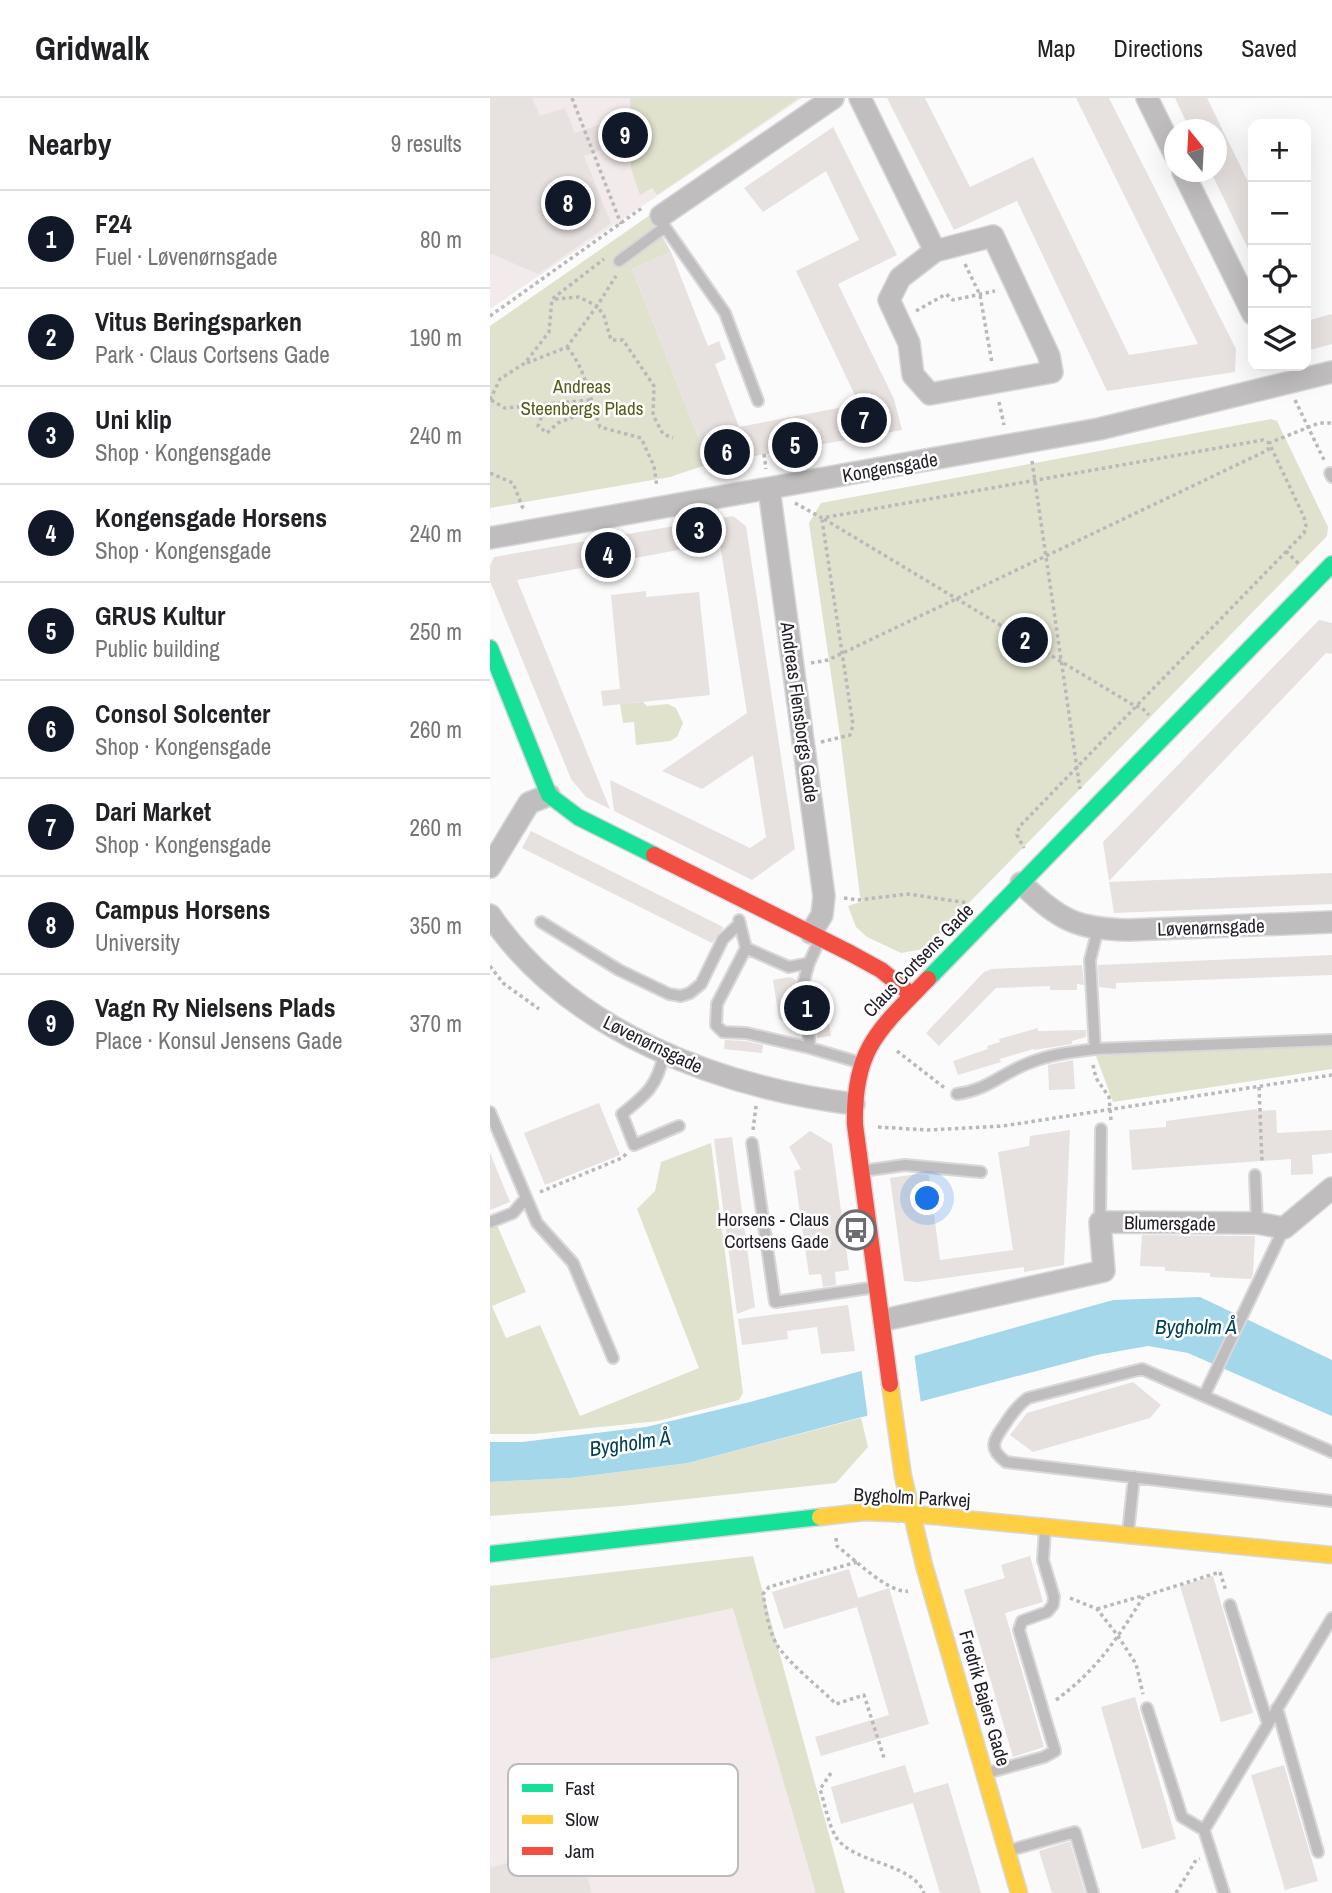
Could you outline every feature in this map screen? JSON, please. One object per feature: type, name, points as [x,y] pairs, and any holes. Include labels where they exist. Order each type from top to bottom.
[{"type":"street","points":[[663,222],[833,98]]},
{"type":"street","points":[[860,98],[946,249]]},
{"type":"street","points":[[1147,98],[1164,133]]},
{"type":"street","points":[[1189,182],[1250,308]]},
{"type":"street","points":[[993,236],[1016,284],[1049,356],[1052,372],[930,394],[913,375],[909,343],[889,300],[900,278],[946,249],[993,236]]},
{"type":"street","name":"Kongensgade","points":[[490,538],[530,530],[770,498],[1008,445],[1099,429],[1283,375],[1332,372]]},
{"type":"street","name":"Andreas Flensborgs Gade","points":[[770,498],[795,665],[824,896],[816,936]]},
{"type":"street","name":"Claus Cortsens Gade","points":[[913,1514],[895,1420],[855,1115],[855,1077],[860,1063],[876,1034],[912,995],[1332,564]]},
{"type":"street","points":[[490,648],[549,795],[559,804],[578,817],[881,970],[912,995]]},
{"type":"street","points":[[492,863],[529,803],[549,795]]},
{"type":"street","name":"Løvenørnsgade","points":[[1021,883],[1063,918],[1098,929],[1332,922]]},
{"type":"street","name":"Løvenørnsgade","points":[[490,915],[531,963],[568,996],[599,1018],[664,1054],[753,1085],[855,1115]]},
{"type":"street","points":[[1284,1228],[1332,1188]]},
{"type":"street","name":"Blumersgade","points":[[884,1320],[1104,1270],[1100,1222],[1257,1223],[1284,1228]]},
{"type":"street","name":"Bygholm Parkvej","points":[[490,1554],[864,1512],[913,1514],[1332,1555]]},
{"type":"street","name":"Fredrik Bajers Gade","points":[[913,1514],[930,1586],[1019,1893]]},
{"type":"lane","points":[[619,261],[663,222],[725,313],[758,401]]},
{"type":"lane","points":[[742,899],[738,925],[746,948],[717,1004],[716,1026],[723,1032],[746,1033],[860,1063]]},
{"type":"lane","points":[[541,922],[620,970],[669,994],[681,996],[701,984],[723,939],[738,925]]},
{"type":"lane","points":[[1095,1049],[1090,960],[1098,929]]},
{"type":"lane","points":[[810,1048],[803,984],[816,936]]},
{"type":"lane","points":[[746,948],[789,967],[809,963]]},
{"type":"lane","points":[[957,1094],[975,1092],[1027,1064],[1060,1053],[1095,1049],[1332,1040]]},
{"type":"lane","points":[[664,1054],[660,1070],[648,1094],[622,1114],[635,1145],[679,1126]]},
{"type":"lane","points":[[490,1112],[537,1223],[573,1262],[613,1358]]},
{"type":"lane","points":[[1100,1222],[1101,1129]]},
{"type":"lane","points":[[751,1143],[775,1302],[879,1287]]},
{"type":"lane","points":[[862,1171],[905,1165],[981,1172]]},
{"type":"lane","points":[[1255,1175],[1257,1223]]},
{"type":"lane","points":[[490,1222],[513,1213],[526,1198]]},
{"type":"lane","points":[[1204,1396],[1284,1228]]},
{"type":"lane","points":[[1332,1452],[1142,1369],[1028,1398],[1017,1406],[994,1438],[998,1456],[1006,1462],[1332,1501]]},
{"type":"lane","points":[[1128,1535],[1134,1477]]},
{"type":"lane","points":[[985,1774],[1044,1757],[1055,1751],[1019,1630],[1022,1621],[1047,1612],[1053,1605],[1054,1597],[1043,1560],[1045,1527]]},
{"type":"lane","points":[[1230,1605],[1268,1724]]},
{"type":"lane","points":[[1204,1830],[1332,1619]]},
{"type":"lane","points":[[1147,1708],[1182,1817],[1204,1830],[1224,1893]]},
{"type":"lane","points":[[1277,1708],[1318,1852]]},
{"type":"lane","points":[[1007,1851],[1075,1832],[1093,1893]]},
{"type":"path","points":[[572,98],[621,224]]},
{"type":"path","points":[[490,316],[643,208],[663,222]]},
{"type":"path","points":[[946,249],[980,295],[1008,445]]},
{"type":"path","points":[[525,363],[549,332],[552,299],[607,257]]},
{"type":"path","points":[[590,400],[505,408],[490,400],[500,379],[525,363],[567,347],[618,274]]},
{"type":"path","points":[[899,321],[946,294],[953,300],[1016,284]]},
{"type":"path","points":[[552,299],[579,297],[597,306],[604,316],[611,340],[623,341],[654,386],[653,415],[663,435],[673,439]]},
{"type":"path","points":[[567,347],[577,358],[600,427],[641,438],[654,469]]},
{"type":"path","points":[[1283,375],[1331,475]]},
{"type":"path","points":[[546,404],[538,426],[547,433],[558,423],[584,413]]},
{"type":"path","points":[[1269,443],[1319,423],[1332,423]]},
{"type":"path","points":[[822,518],[1263,440],[1269,443],[1304,517],[1304,533],[1019,827],[1017,835],[1020,844],[1040,864]]},
{"type":"path","points":[[1029,441],[1080,790],[1097,806]]},
{"type":"path","points":[[795,665],[828,660],[841,651],[1268,450],[1269,443]]},
{"type":"path","points":[[490,473],[513,483],[530,530]]},
{"type":"path","points":[[770,498],[794,502],[822,518],[1135,706],[1141,707],[1168,733]]},
{"type":"path","points":[[805,745],[844,738],[852,731],[822,518]]},
{"type":"path","points":[[824,896],[858,900],[908,894],[937,897],[979,905],[990,916]]},
{"type":"path","points":[[490,966],[503,982],[539,1009]]},
{"type":"path","points":[[876,1034],[939,1085],[957,1094]]},
{"type":"path","points":[[1095,1049],[1092,1065],[1109,1097],[1112,1126],[1101,1129]]},
{"type":"path","points":[[855,1115],[928,1130],[964,1129],[1026,1123],[1332,1075]]},
{"type":"path","points":[[1255,1175],[1262,1171],[1259,1087]]},
{"type":"path","points":[[751,1143],[757,1104]]},
{"type":"path","points":[[526,1198],[622,1158],[635,1145]]},
{"type":"path","points":[[834,1515],[838,1546],[857,1562],[897,1591],[930,1586]]},
{"type":"path","points":[[857,1562],[769,1587],[763,1594],[778,1647],[836,1704],[864,1695],[884,1758]]},
{"type":"path","points":[[1097,1608],[1220,1572],[1230,1605]]},
{"type":"path","points":[[1041,1706],[1051,1703],[1085,1678],[1118,1636],[1144,1596]]},
{"type":"path","points":[[1054,1597],[1078,1600],[1097,1608],[1136,1664],[1147,1708]]},
{"type":"path","points":[[831,1773],[820,1789],[836,1837],[846,1847],[920,1884],[924,1893]]},
{"type":"path","points":[[1176,1893],[1196,1860],[1212,1855]]},
{"type":"shaded area","points":[[490,98],[802,98],[490,309]]},
{"type":"shaded area","points":[[748,1586],[839,1893],[490,1893],[490,1634]]},
{"type":"green space","points":[[630,98],[799,98],[657,195],[652,188],[640,195],[631,168]]},
{"type":"green space","name":"Andreas Steenbergs Plads","points":[[650,215],[671,252],[632,269],[709,464],[670,477],[490,508],[490,326]]},
{"type":"green space","points":[[1271,419],[1277,421],[1328,527],[1327,536],[924,949],[901,953],[867,937],[856,927],[848,906],[863,901],[860,896],[809,523],[821,503]]},
{"type":"green space","points":[[643,702],[647,706],[668,704],[676,708],[683,723],[677,737],[670,741],[636,745],[634,722],[623,723],[620,704]]},
{"type":"green space","points":[[1332,1044],[1332,1069],[1113,1102],[1096,1056]]},
{"type":"green space","points":[[711,1143],[743,1393],[739,1400],[658,1421],[533,1434],[490,1434],[490,1228],[497,1225],[526,1292],[492,1306],[506,1338],[540,1325],[580,1416],[699,1368],[637,1209],[655,1191],[661,1162]]},
{"type":"green space","points":[[861,1418],[868,1447],[836,1483],[622,1506],[490,1516],[490,1482],[571,1478],[688,1463]]},
{"type":"green space","points":[[753,1556],[845,1893],[816,1893],[733,1608],[490,1659],[490,1586]]},
{"type":"water","name":"Bygholm Å","points":[[1200,1297],[1332,1360],[1332,1416],[1188,1353],[1148,1346],[1097,1355],[688,1463],[571,1478],[490,1482],[490,1442],[522,1442],[646,1427],[750,1402],[1113,1300]]},
{"type":"pier","points":[[914,1352],[921,1404],[868,1418],[861,1367]]},
{"type":"building","points":[[490,98],[532,98],[540,116],[565,108],[575,133],[613,120],[621,143],[584,156],[611,223],[538,274],[490,253]]},
{"type":"building","points":[[887,98],[925,98],[970,187],[1033,157],[1129,355],[1198,344],[1076,98],[1109,98],[1236,349],[1235,372],[1107,391],[1017,201],[954,230]]},
{"type":"building","points":[[1175,98],[1207,98],[1217,119],[1185,119]]},
{"type":"building","points":[[833,127],[897,255],[838,284],[894,399],[902,430],[709,464],[632,269],[671,252],[708,346],[719,341],[726,359],[715,364],[739,427],[859,404],[796,271],[859,240],[826,171],[763,212],[744,188]]},
{"type":"building","points":[[1227,139],[1248,182],[1248,249],[1216,182],[1227,182]]},
{"type":"building","points":[[1332,314],[1332,344],[1311,350],[1311,320]]},
{"type":"building","points":[[733,516],[746,526],[795,849],[752,880],[614,811],[610,780],[750,848],[766,837],[753,755],[702,789],[662,771],[747,713],[716,519]]},
{"type":"building","points":[[692,523],[694,547],[517,580],[610,809],[586,797],[571,779],[490,581],[490,566],[494,557]]},
{"type":"building","points":[[646,591],[646,597],[699,592],[710,695],[603,706],[601,691],[620,689],[611,595]]},
{"type":"building","points":[[1319,620],[1332,623],[1332,654],[1326,653],[1109,881],[1103,842]]},
{"type":"building","points":[[531,831],[723,928],[712,943],[522,848]]},
{"type":"building","points":[[1332,873],[1332,904],[1114,913],[1109,882]]},
{"type":"building","points":[[1332,955],[1332,975],[1116,983],[1116,989],[1099,987],[1098,965]]},
{"type":"building","points":[[1082,965],[1084,985],[1077,984],[1077,990],[1050,990],[1050,986],[996,988],[939,1046],[926,1033],[984,972],[992,969]]},
{"type":"building","points":[[790,977],[796,980],[800,1029],[779,1019],[773,980]]},
{"type":"building","points":[[811,988],[824,994],[831,1036],[817,1038]]},
{"type":"building","points":[[1038,1028],[1038,1031],[1086,1030],[1086,1037],[1072,1041],[1072,1044],[1033,1049],[958,1075],[953,1061],[988,1049],[987,1046],[1000,1042],[999,1039]]},
{"type":"building","points":[[725,1040],[763,1045],[762,1053],[724,1049]]},
{"type":"building","points":[[1073,1060],[1075,1089],[1049,1090],[1048,1065]]},
{"type":"building","points":[[599,1103],[620,1155],[545,1185],[524,1133]]},
{"type":"building","points":[[1257,1109],[1276,1110],[1277,1133],[1332,1130],[1332,1153],[1312,1155],[1313,1174],[1291,1175],[1291,1159],[1132,1170],[1129,1130],[1166,1127],[1166,1121]]},
{"type":"building","points":[[1070,1130],[1064,1265],[1024,1272],[1024,1267],[917,1282],[904,1281],[890,1178],[929,1175],[940,1260],[1013,1250],[998,1152],[1029,1146],[1030,1136]]},
{"type":"building","points":[[810,1131],[832,1144],[849,1270],[835,1272],[836,1285],[823,1287],[821,1274],[809,1275],[794,1171],[801,1169],[789,1147]]},
{"type":"building","points":[[732,1137],[755,1307],[737,1314],[714,1139]]},
{"type":"building","points":[[490,1153],[510,1202],[490,1210]]},
{"type":"building","points":[[1142,1235],[1255,1236],[1253,1274],[1251,1279],[1210,1277],[1210,1273],[1165,1271],[1165,1267],[1140,1266]]},
{"type":"building","points":[[848,1305],[855,1351],[821,1354],[817,1327],[787,1331],[788,1339],[742,1345],[738,1319]]},
{"type":"building","points":[[1133,1382],[1161,1405],[1150,1418],[1033,1452],[1010,1435],[1027,1413]]},
{"type":"building","points":[[1030,1556],[1043,1602],[1005,1613],[1044,1747],[1013,1757],[964,1590],[1005,1578],[1001,1565]]},
{"type":"building","points":[[849,1569],[858,1598],[889,1588],[929,1724],[821,1756],[815,1737],[889,1715],[857,1607],[784,1629],[772,1592]]},
{"type":"building","points":[[1213,1576],[1253,1713],[1221,1722],[1180,1586]]},
{"type":"building","points":[[1135,1697],[1176,1839],[1142,1849],[1101,1707]]},
{"type":"building","points":[[905,1765],[914,1793],[948,1783],[981,1893],[940,1893],[913,1803],[841,1824],[831,1787]]},
{"type":"building","points":[[1284,1765],[1318,1881],[1285,1890],[1251,1775]]},
{"type":"building","points":[[1068,1842],[1085,1893],[1052,1893],[1039,1851]]},
{"type":"building","points":[[508,1863],[508,1876],[587,1876],[592,1893],[490,1893],[490,1868]]},
{"type":"traffic: fast","points":[[928,979],[1332,564]]},
{"type":"traffic: fast","points":[[490,648],[549,795],[578,817],[654,855]]},
{"type":"traffic: fast","points":[[490,1554],[820,1517]]},
{"type":"traffic: slow","points":[[890,1384],[903,1476],[924,1565],[1019,1893]]},
{"type":"traffic: slow","points":[[820,1517],[864,1512],[913,1514],[1332,1555]]},
{"type":"traffic: jam","points":[[654,855],[850,953],[881,970],[912,995]]},
{"type":"traffic: jam","points":[[890,1384],[855,1125],[856,1099],[864,1059],[872,1043],[895,1013],[928,979]]},
{"type":"place","name":"Vagn Ry Nielsens Plads","points":[[625,135]]},
{"type":"place","name":"Campus Horsens","points":[[568,203]]},
{"type":"place","name":"Dari Market","points":[[864,420]]},
{"type":"place","name":"GRUS Kultur","points":[[795,445]]},
{"type":"place","name":"Consol Solcenter","points":[[727,452]]},
{"type":"place","name":"Uni klip","points":[[699,530]]},
{"type":"place","name":"Kongensgade Horsens","points":[[608,555]]},
{"type":"place","name":"Vitus Beringsparken","points":[[1025,640]]},
{"type":"place","name":"F24","points":[[807,1008]]},
{"type":"place","name":"Horsens - Claus Cortsens Gade","points":[[856,1230]]}]
